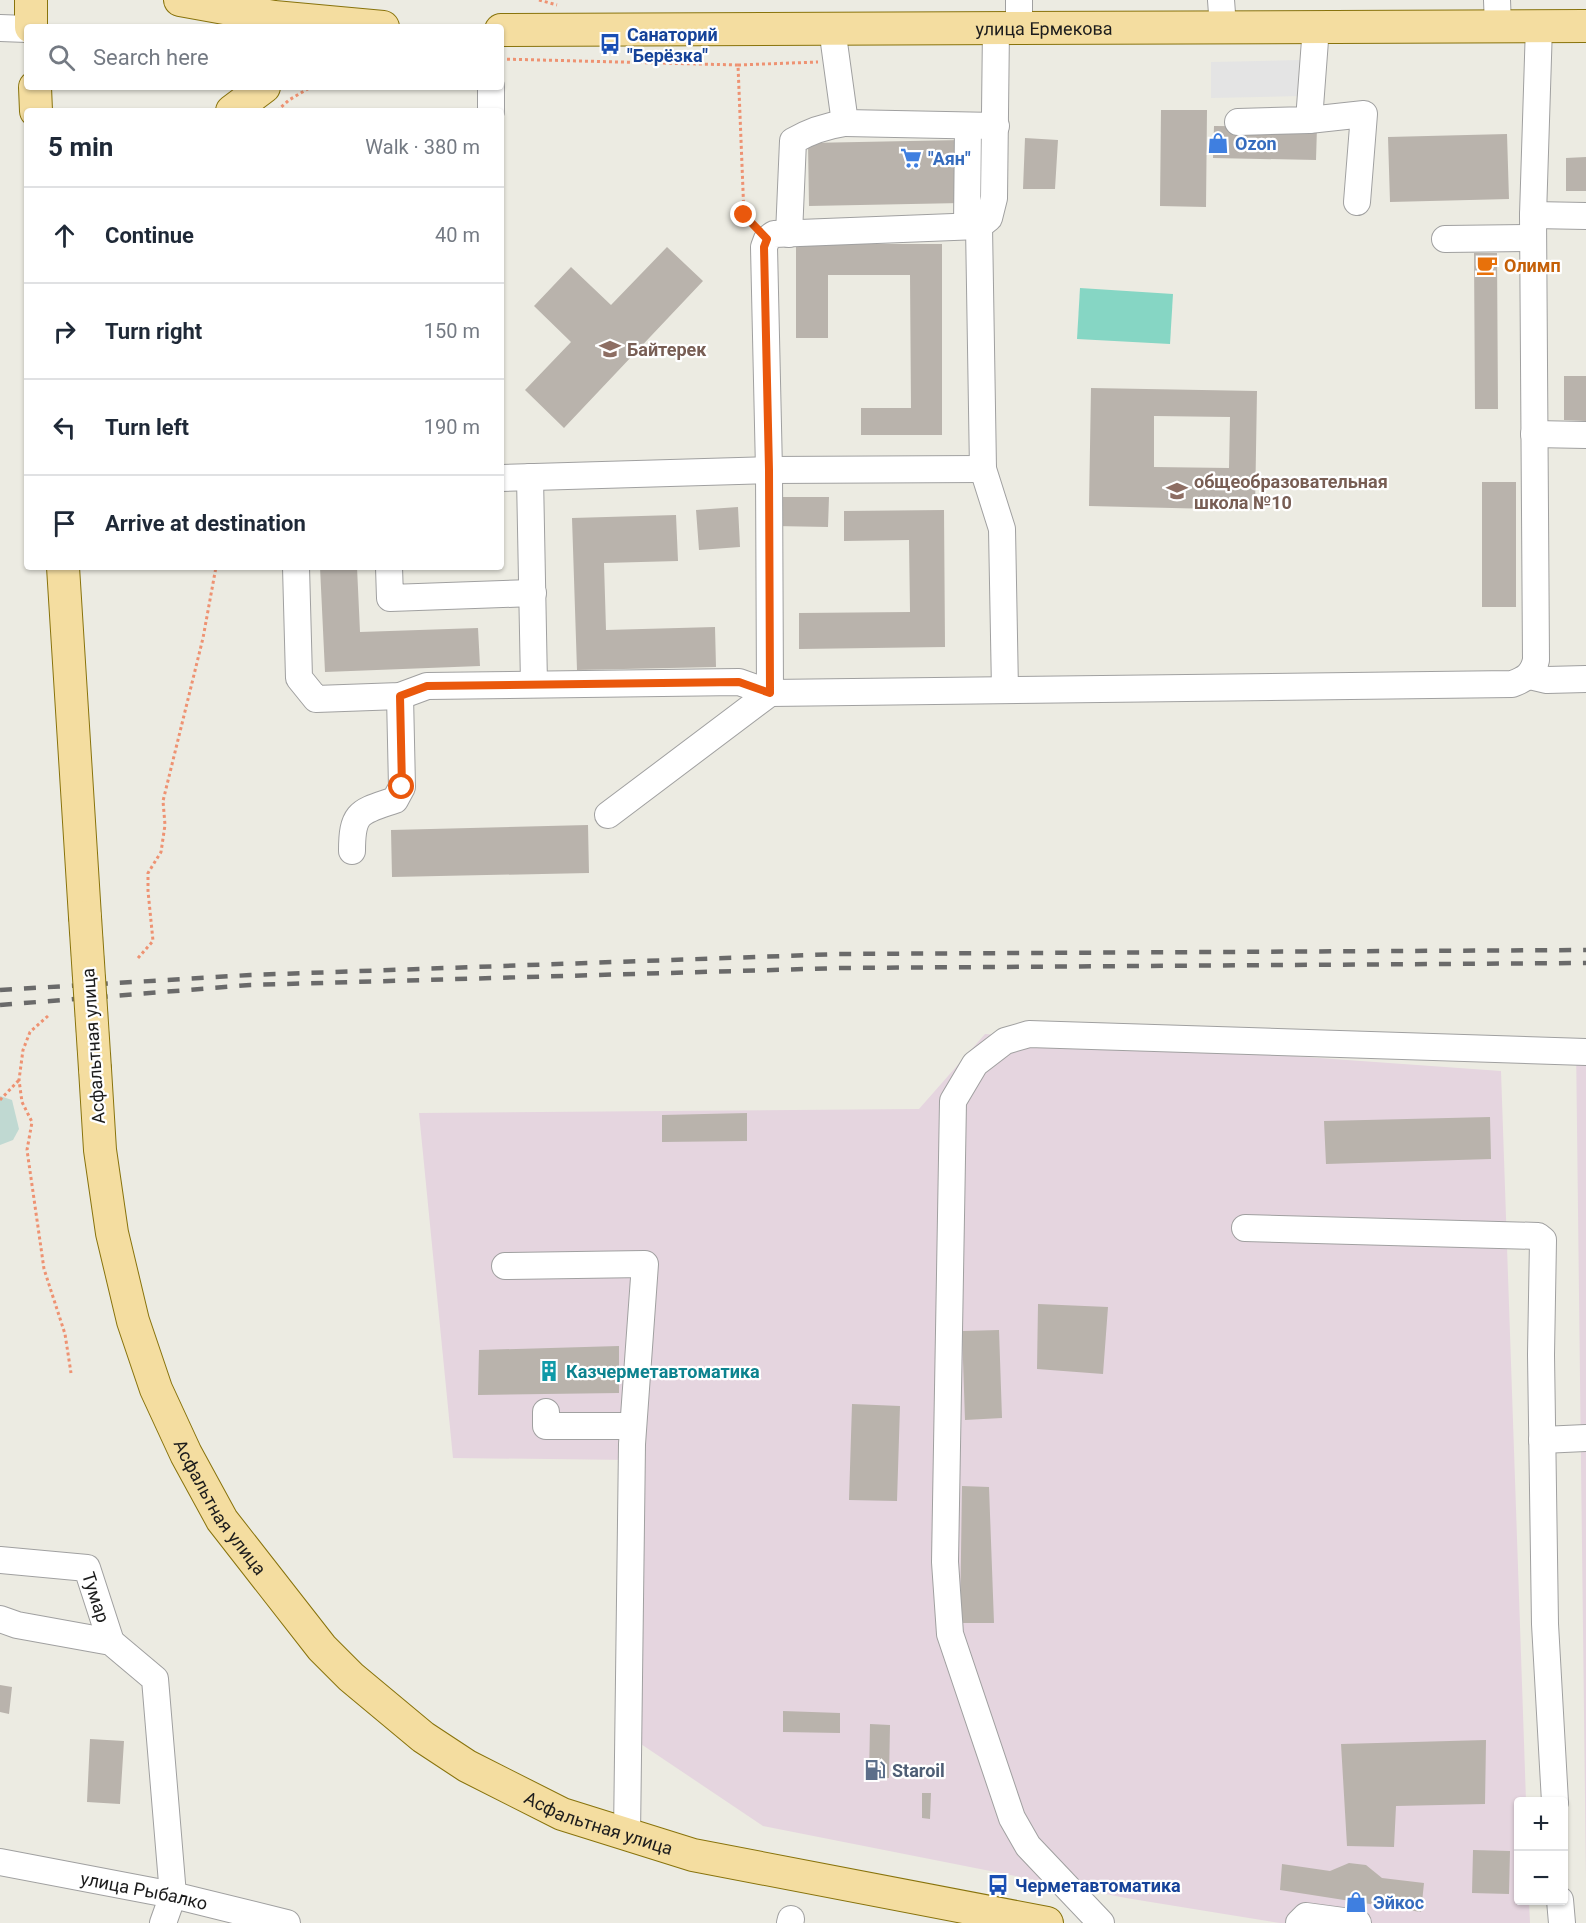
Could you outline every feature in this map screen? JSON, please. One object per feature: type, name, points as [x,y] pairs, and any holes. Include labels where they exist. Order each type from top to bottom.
[{"type":"main road","points":[[31,0],[31,24]]},
{"type":"main road","points":[[180,0],[274,17],[350,24]]},
{"type":"main road","name":"улица Ермекова","points":[[504,30],[832,28],[1012,18],[1222,14],[1316,27],[1497,13],[1539,26],[1586,26]]},
{"type":"main road","points":[[34,90],[36,108]]},
{"type":"main road","points":[[236,108],[260,90]]},
{"type":"main road","name":"Асфальтная улица","points":[[63,570],[100,1150],[112,1233],[133,1321],[156,1389],[186,1454],[222,1520],[322,1648],[351,1677],[423,1737],[466,1766],[562,1814],[693,1855],[1047,1923]]},
{"type":"street","points":[[770,693],[769,470],[764,247],[778,236],[973,226],[989,218],[994,198],[996,126],[1012,18]]},
{"type":"street","points":[[297,570],[299,678],[316,699],[400,696],[427,686],[534,684],[739,682],[770,693],[1512,684],[1530,676],[1536,660],[1533,227],[1539,26]]},
{"type":"street","points":[[1309,120],[1316,27]]},
{"type":"street","points":[[0,28],[24,29]]},
{"type":"street","points":[[832,28],[844,123]]},
{"type":"street","points":[[491,90],[491,108]]},
{"type":"street","points":[[1238,122],[1309,120],[1364,114],[1357,202]]},
{"type":"street","points":[[778,236],[793,141],[807,132],[824,126],[844,123],[996,126]]},
{"type":"street","points":[[968,126],[983,469],[1002,529],[1005,690]]},
{"type":"street","points":[[1445,239],[1533,227],[1586,216]]},
{"type":"street","points":[[1534,434],[1586,435]]},
{"type":"street","points":[[504,478],[769,470],[983,469]]},
{"type":"street","points":[[530,477],[534,684]]},
{"type":"street","points":[[389,570],[390,598],[533,594]]},
{"type":"street","points":[[1530,676],[1547,680],[1586,679]]},
{"type":"street","points":[[608,815],[770,693]]},
{"type":"street","points":[[352,851],[352,829],[364,810],[395,800],[402,787],[400,696]]},
{"type":"street","points":[[1101,1923],[1028,1846],[1012,1818],[950,1634],[945,1562],[953,1101],[975,1064],[1005,1041],[1029,1034],[1586,1052]]},
{"type":"street","points":[[1245,1228],[1538,1236],[1543,1240],[1541,1355],[1545,1624],[1555,1797]]},
{"type":"street","points":[[505,1266],[645,1264],[633,1426],[627,1835]]},
{"type":"street","points":[[546,1412],[546,1426],[633,1426]]},
{"type":"street","points":[[1542,1440],[1586,1438]]},
{"type":"street","name":"Тумар","points":[[0,1560],[87,1568],[111,1642]]},
{"type":"street","points":[[0,1619],[17,1625],[111,1642],[155,1679],[173,1894],[163,1923]]},
{"type":"street","name":"улица Рыбалко","points":[[0,1862],[173,1894],[287,1923]]},
{"type":"street","points":[[1560,1905],[1562,1923]]},
{"type":"street","points":[[1299,1923],[1306,1916],[1358,1923]]},
{"type":"path","points":[[504,59],[738,64],[836,62]]},
{"type":"path","points":[[738,64],[744,215],[778,236]]},
{"type":"path","points":[[280,108],[288,100],[306,90]]},
{"type":"path","points":[[138,957],[153,941],[148,873],[161,852],[165,825],[163,801],[201,649],[215,570]]},
{"type":"path","points":[[48,1016],[30,1032],[23,1050],[19,1080],[22,1102],[32,1122],[27,1150],[44,1269],[64,1334],[71,1373]]},
{"type":"path","points":[[0,1100],[19,1080]]},
{"type":"shaded area","points":[[1300,60],[1301,96],[1211,98],[1211,62]]},
{"type":"shaded area","points":[[1080,288],[1173,294],[1170,344],[1077,339]]},
{"type":"shaded area","points":[[985,1034],[1501,1071],[1526,1797],[1514,1797],[1514,1905],[1529,1905],[1530,1923],[1280,1923],[1126,1898],[763,1826],[629,1736],[630,1460],[453,1458],[419,1113],[919,1109]]},
{"type":"shaded area","points":[[1576,1043],[1586,1043],[1586,1880]]},
{"type":"shaded area","points":[[0,1096],[12,1100],[19,1129],[13,1140],[0,1145]]},
{"type":"building","points":[[1161,110],[1207,110],[1206,207],[1160,206]]},
{"type":"building","points":[[1214,126],[1317,127],[1316,160],[1213,158]]},
{"type":"building","points":[[1507,134],[1509,199],[1390,202],[1388,137]]},
{"type":"building","points":[[1025,138],[1058,140],[1055,189],[1023,189]]},
{"type":"building","points":[[961,140],[962,203],[809,206],[808,143]]},
{"type":"building","points":[[1586,157],[1586,191],[1566,191],[1566,158]]},
{"type":"building","points":[[796,244],[942,244],[942,435],[861,435],[861,408],[911,408],[910,275],[828,275],[828,338],[796,338]]},
{"type":"building","points":[[667,247],[703,281],[564,428],[525,390],[571,342],[534,306],[571,267],[611,305]]},
{"type":"building","points":[[1474,253],[1497,253],[1498,409],[1475,409]]},
{"type":"building","points":[[1564,376],[1586,376],[1586,421],[1564,420]]},
{"type":"building","points":[[1091,388],[1257,391],[1255,510],[1089,506]],"holes":[[[1154,416],[1230,417],[1229,468],[1154,467]]]},
{"type":"building","points":[[1482,482],[1516,482],[1516,607],[1482,607]]},
{"type":"building","points":[[775,497],[829,497],[828,527],[775,526]]},
{"type":"building","points":[[738,507],[740,547],[699,550],[696,510]]},
{"type":"building","points":[[944,510],[945,647],[799,649],[799,613],[910,612],[909,540],[844,541],[844,511]]},
{"type":"building","points":[[676,515],[678,561],[604,563],[606,630],[715,627],[716,667],[577,670],[572,518]]},
{"type":"building","points":[[320,570],[357,570],[360,632],[478,628],[480,666],[325,672]]},
{"type":"building","points":[[588,825],[589,873],[392,877],[391,830]]},
{"type":"building","points":[[747,1113],[747,1141],[662,1142],[662,1115]]},
{"type":"building","points":[[1490,1117],[1491,1159],[1326,1164],[1324,1121]]},
{"type":"building","points":[[1038,1304],[1108,1307],[1103,1374],[1037,1369]]},
{"type":"building","points":[[999,1330],[1002,1418],[965,1420],[962,1331]]},
{"type":"building","name":"Казчерметавтоматика","points":[[619,1346],[619,1393],[478,1395],[479,1350]]},
{"type":"building","points":[[852,1404],[900,1406],[897,1501],[849,1500]]},
{"type":"building","points":[[962,1486],[989,1487],[994,1623],[960,1623]]},
{"type":"building","points":[[0,1685],[12,1687],[9,1714],[0,1712]]},
{"type":"building","points":[[783,1711],[840,1713],[840,1733],[783,1732]]},
{"type":"building","points":[[870,1724],[890,1725],[889,1778],[869,1777]]},
{"type":"building","points":[[90,1739],[124,1741],[120,1804],[87,1802]]},
{"type":"building","points":[[1486,1740],[1485,1804],[1396,1806],[1394,1847],[1347,1846],[1341,1744]]},
{"type":"building","points":[[922,1793],[931,1793],[930,1819],[922,1818]]},
{"type":"building","points":[[1473,1850],[1510,1851],[1509,1894],[1472,1893]]},
{"type":"building","points":[[1349,1863],[1366,1865],[1382,1878],[1424,1883],[1421,1912],[1280,1890],[1282,1864],[1330,1871]]},
{"type":"railway","points":[[0,990],[250,975],[839,954],[1586,950]]},
{"type":"railway","points":[[0,1005],[250,985],[841,968],[1586,963]]},
{"type":"place","name":"Санаторий \"Берёзка\"","points":[[610,44]]},
{"type":"place","name":"Ozon","points":[[1218,143]]},
{"type":"place","name":"\"Аян\"","points":[[911,158]]},
{"type":"place","name":"Олимп","points":[[1487,265]]},
{"type":"place","name":"Байтерек","points":[[610,349]]},
{"type":"place","name":"общеобразовательная школа №10","points":[[1177,491]]},
{"type":"place","name":"Казчерметавтоматика","points":[[549,1371]]},
{"type":"place","name":"Staroil","points":[[875,1770]]},
{"type":"place","name":"Черметавтоматика","points":[[998,1885]]},
{"type":"place","name":"Эйкос","points":[[1356,1902]]},
{"type":"route","points":[[402,787],[400,696],[427,686],[739,682],[770,693],[769,470],[764,247],[767,239],[744,215]]}]
